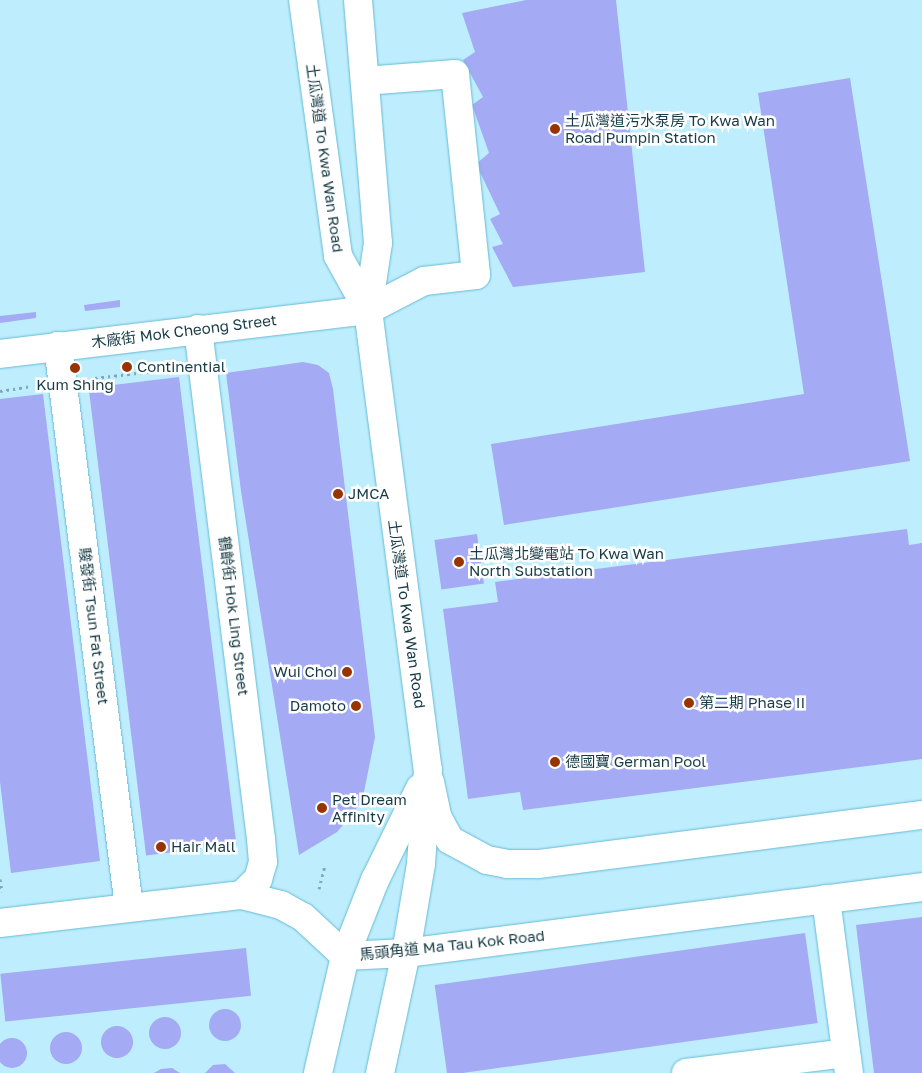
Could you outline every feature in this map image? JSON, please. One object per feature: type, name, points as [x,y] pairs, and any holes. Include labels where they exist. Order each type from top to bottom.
[{"type":"street","name":"土瓜灣道 To Kwa Wan Road","points":[[303,0],[338,256],[368,310]]},
{"type":"street","name":"土瓜灣道 To Kwa Wan Road","points":[[358,0],[378,243],[368,310],[428,770],[421,864],[406,953],[380,1073]]},
{"type":"street","points":[[365,81],[455,74],[476,275],[424,281],[368,310]]},
{"type":"street","name":"木廠街 Mok Cheong Street","points":[[0,354],[368,310]]},
{"type":"street","name":"鶴齡街 Hok Ling Street","points":[[198,330],[263,862],[258,879],[242,895]]},
{"type":"street","name":"駿發街 Tsun Fat Street","points":[[58,346],[129,907]]},
{"type":"street","points":[[428,770],[437,816],[450,840],[486,860],[507,864],[538,864],[922,815]]},
{"type":"street","points":[[318,1073],[345,956],[375,880],[428,770]]},
{"type":"street","name":"馬頭角道 Ma Tau Kok Road","points":[[0,923],[242,895],[281,905],[303,916],[345,956],[406,953],[922,887]]},
{"type":"street","points":[[686,1073],[848,1063],[826,899]]},
{"type":"path","points":[[0,390],[203,364]]},
{"type":"path","points":[[0,879],[2,893]]},
{"type":"building","name":"土瓜灣道污水泵房 To Kwa Wan Road Pumpin Station","points":[[526,0],[616,0],[645,272],[513,287],[492,247],[503,244],[490,219],[500,214],[476,164],[489,153],[472,105],[483,97],[463,60],[475,52],[462,13]]},
{"type":"building","points":[[850,78],[910,461],[504,525],[491,444],[804,394],[758,93]]},
{"type":"building","points":[[120,300],[120,307],[85,311],[84,305]]},
{"type":"building","points":[[36,312],[36,318],[0,323],[0,316]]},
{"type":"building","points":[[303,362],[318,365],[329,373],[333,389],[375,737],[362,802],[337,832],[299,855],[241,491],[226,373]]},
{"type":"building","points":[[179,377],[236,844],[146,856],[89,388]]},
{"type":"building","points":[[43,394],[100,861],[11,873],[0,782],[0,399]]},
{"type":"building","name":"第二期 Phase II","points":[[907,529],[909,545],[922,543],[922,759],[523,810],[520,792],[468,799],[443,609],[498,602],[495,582]]},
{"type":"building","name":"土瓜灣北變電站 To Kwa Wan North Substation","points":[[477,534],[484,584],[441,589],[434,540]]},
{"type":"building","points":[[922,917],[922,1073],[874,1073],[856,925]]},
{"type":"building","points":[[805,933],[818,1023],[463,1073],[447,1073],[435,985]]},
{"type":"building","points":[[246,948],[251,996],[5,1022],[0,974]]},
{"type":"building","points":[[225,1009],[237,1013],[241,1025],[237,1037],[225,1041],[213,1037],[209,1025],[213,1013]]},
{"type":"building","points":[[165,1017],[177,1021],[181,1033],[177,1045],[165,1049],[153,1045],[149,1033],[153,1021]]},
{"type":"building","points":[[117,1026],[129,1030],[133,1042],[129,1054],[117,1058],[105,1054],[101,1042],[105,1030]]},
{"type":"building","points":[[66,1032],[78,1036],[82,1048],[78,1060],[66,1064],[54,1060],[50,1048],[54,1036]]},
{"type":"building","points":[[12,1038],[23,1042],[27,1053],[23,1064],[12,1068],[1,1064],[-3,1053],[1,1042]]},
{"type":"building","points":[[225,1064],[235,1073],[205,1073],[213,1065]]},
{"type":"building","points":[[172,1068],[180,1073],[154,1073],[161,1069]]},
{"type":"place","name":"土瓜灣道污水泵房 To Kwa Wan Road Pumpin Station","points":[[555,129]]},
{"type":"place","name":"Continential","points":[[127,367]]},
{"type":"place","name":"Kum Shing","points":[[75,368]]},
{"type":"place","name":"JMCA","points":[[338,494]]},
{"type":"place","name":"土瓜灣北變電站 To Kwa Wan North Substation","points":[[459,562]]},
{"type":"place","name":"Wui Choi","points":[[347,672]]},
{"type":"place","name":"第二期 Phase II","points":[[689,703]]},
{"type":"place","name":"Damoto","points":[[356,706]]},
{"type":"place","name":"德國寶 German Pool","points":[[555,762]]},
{"type":"place","name":"Pet Dream Affinity","points":[[322,808]]},
{"type":"place","name":"Hair Mall","points":[[161,847]]}]
